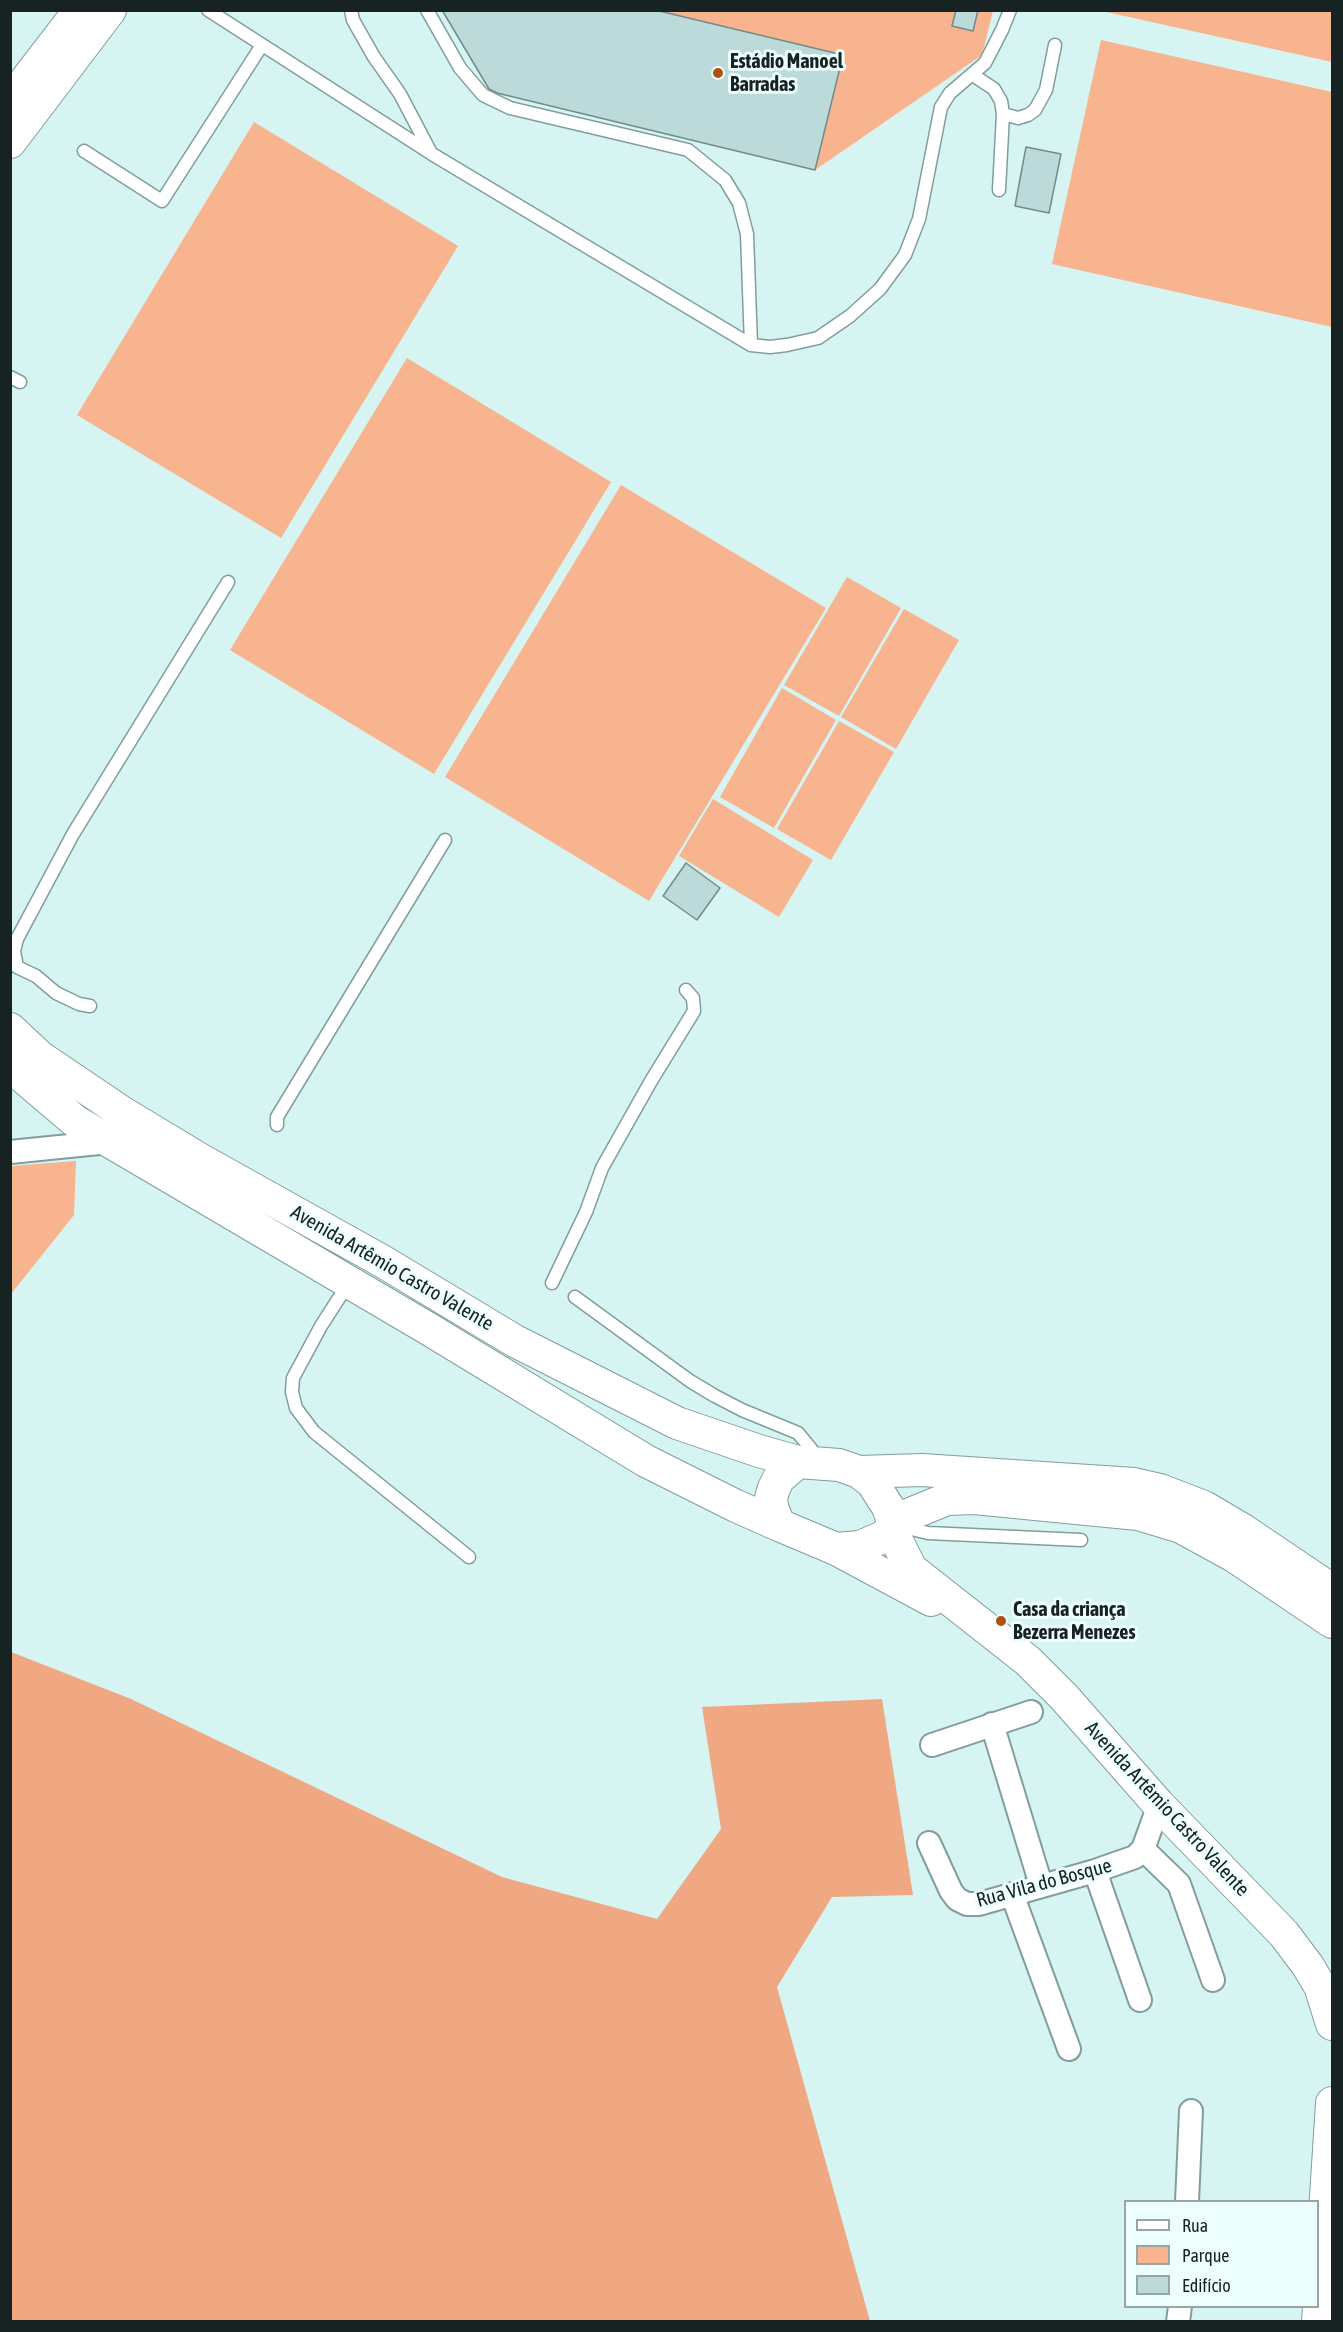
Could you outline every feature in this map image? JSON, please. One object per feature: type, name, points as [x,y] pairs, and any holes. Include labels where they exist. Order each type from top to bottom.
[{"type":"main road","points":[[10,101],[80,10]]},
{"type":"main road","points":[[10,142],[110,10]]},
{"type":"main road","name":"Avenida Artêmio Castro Valente","points":[[10,1029],[40,1056],[123,1113],[515,1341],[677,1423],[759,1451],[808,1462]]},
{"type":"main road","points":[[10,1066],[75,1121],[646,1461],[726,1502],[836,1550],[869,1544],[883,1537],[892,1525],[946,1499],[974,1498],[1138,1514],[1181,1527],[1234,1556],[1332,1622]]},
{"type":"main road","points":[[779,1525],[772,1507],[771,1498],[774,1488],[779,1478],[808,1462],[839,1465],[859,1472],[872,1482],[888,1507],[892,1525]]},
{"type":"main road","points":[[859,1472],[933,1470],[1103,1481],[1134,1484],[1160,1490],[1204,1507],[1244,1530],[1332,1590]]},
{"type":"main road","name":"Avenida Artêmio Castro Valente","points":[[892,1525],[911,1569],[1028,1661],[1064,1696],[1159,1804],[1284,1934],[1320,1986],[1332,2024]]},
{"type":"main road","name":"Avenida Artêmio Castro Valente","points":[[836,1550],[938,1604],[971,1617]]},
{"type":"main road","points":[[1319,2298],[1332,2103]]},
{"type":"street","points":[[10,1152],[110,1142]]},
{"type":"street","points":[[932,1745],[1031,1712]]},
{"type":"street","points":[[992,1724],[1041,1885]]},
{"type":"street","points":[[1159,1804],[1143,1849],[1179,1884],[1213,1980]]},
{"type":"street","name":"Rua Vila do Bosque","points":[[929,1843],[951,1891],[957,1899],[967,1904],[979,1904],[1095,1871],[1135,1857],[1143,1849]]},
{"type":"street","points":[[1095,1871],[1140,2000]]},
{"type":"street","points":[[1012,1894],[1069,2049]]},
{"type":"street","points":[[1187,2200],[1191,2111]]},
{"type":"lane","points":[[208,10],[432,154],[751,345],[770,347],[818,338],[850,316],[880,289],[905,255],[919,219],[941,107],[950,93],[985,63],[1010,10]]},
{"type":"lane","points":[[351,10],[353,20],[374,57],[400,94],[432,154]]},
{"type":"lane","points":[[427,10],[460,68],[483,95],[510,108],[688,150],[725,180],[739,203],[747,234],[751,345]]},
{"type":"lane","points":[[84,151],[162,201],[262,45]]},
{"type":"lane","points":[[1003,114],[1018,118],[1035,110],[1046,90],[1055,45]]},
{"type":"lane","points":[[973,75],[994,89],[1001,101],[1003,114],[999,190]]},
{"type":"lane","points":[[90,1006],[79,1005],[56,993],[36,976],[17,967],[14,951],[17,939],[74,834],[228,582]]},
{"type":"lane","points":[[277,1125],[277,1117],[445,840]]},
{"type":"lane","points":[[552,1283],[586,1212],[602,1168],[694,1011],[693,998],[686,990]]},
{"type":"lane","points":[[349,1283],[321,1326],[293,1378],[292,1392],[296,1408],[315,1432],[469,1557]]},
{"type":"lane","points":[[575,1298],[690,1381],[741,1410],[798,1433],[812,1450],[808,1462]]},
{"type":"lane","points":[[892,1525],[928,1533],[1081,1540]]},
{"type":"green space","name":"Estádio Manoel Barradas","points":[[442,11],[993,11],[982,55],[815,170],[490,91]]},
{"type":"green space","points":[[1102,11],[1332,11],[1332,62]]},
{"type":"green space","points":[[1101,40],[1332,92],[1332,327],[1052,264]]},
{"type":"green space","points":[[254,122],[458,246],[281,538],[77,415]]},
{"type":"green space","points":[[407,358],[611,482],[434,774],[230,650]]},
{"type":"green space","points":[[621,485],[826,608],[649,901],[445,777]]},
{"type":"green space","points":[[847,577],[901,608],[839,716],[784,685]]},
{"type":"green space","points":[[904,609],[959,640],[896,749],[841,717]]},
{"type":"green space","points":[[782,688],[836,720],[774,828],[720,797]]},
{"type":"green space","points":[[839,721],[894,752],[831,860],[777,829]]},
{"type":"green space","points":[[713,799],[813,860],[779,917],[679,856]]},
{"type":"green space","points":[[76,1161],[74,1215],[11,1294],[11,1166]]},
{"type":"shaded area","points":[[11,1652],[131,1699],[502,1877],[657,1919],[721,1829],[702,1707],[882,1699],[913,1895],[832,1897],[777,1987],[870,2321],[11,2321]]},
{"type":"building","name":"Estádio Manoel Barradas","points":[[442,10],[655,10],[843,55],[815,170],[497,93],[489,89]]},
{"type":"building","points":[[956,10],[978,10],[973,31],[952,26]]},
{"type":"building","points":[[1026,147],[1061,154],[1049,213],[1015,206]]},
{"type":"building","points":[[686,863],[720,888],[697,920],[663,896]]},
{"type":"place","name":"Estádio Manoel Barradas","points":[[718,73]]},
{"type":"place","name":"Casa da criança Bezerra Menezes","points":[[1001,1621]]}]
